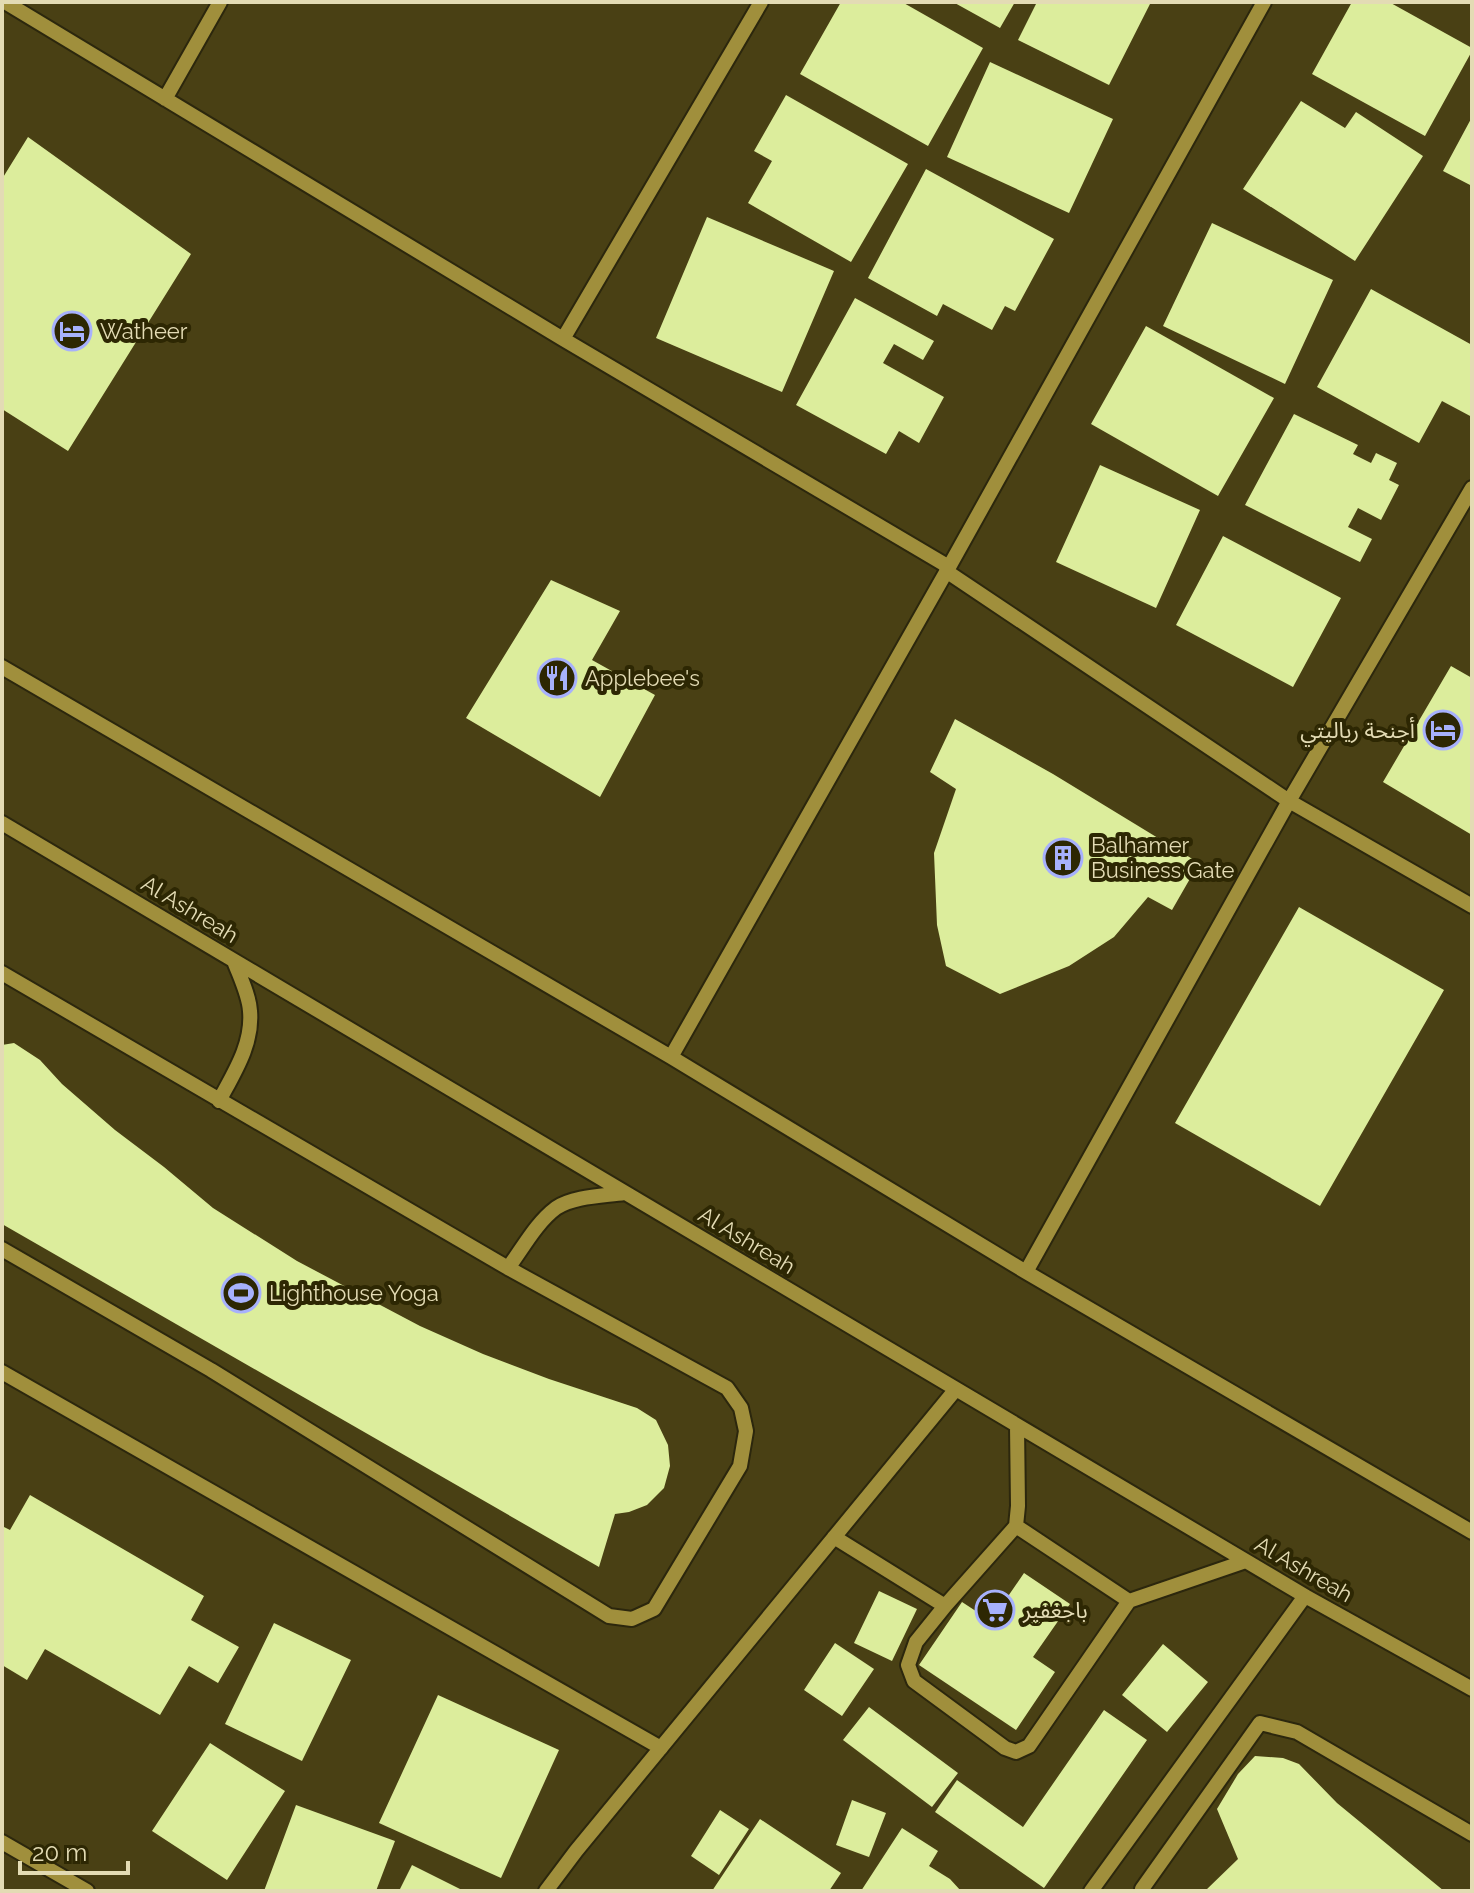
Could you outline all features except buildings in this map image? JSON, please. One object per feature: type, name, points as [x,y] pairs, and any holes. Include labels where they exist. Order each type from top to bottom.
[{"type":"street","points":[[5,2],[947,569],[1289,801],[1472,906]]},
{"type":"street","points":[[165,99],[220,2]]},
{"type":"street","points":[[563,339],[761,2]]},
{"type":"street","points":[[671,1057],[1264,2]]},
{"type":"street","points":[[1026,1272],[1289,801],[1472,488]]},
{"type":"street","points":[[2,667],[671,1057],[1026,1272],[1472,1532]]},
{"type":"street","name":"Al Ashreah","points":[[2,823],[1305,1596],[1472,1689]]},
{"type":"street","points":[[219,1101],[243,1057],[249,1030],[250,1009],[234,961]]},
{"type":"street","points":[[2,973],[508,1268],[727,1388],[741,1408],[746,1431],[740,1466],[654,1609],[632,1619],[609,1616],[211,1370],[2,1249]]},
{"type":"street","points":[[508,1268],[540,1224],[558,1207],[578,1200],[624,1193]]},
{"type":"street","points":[[2,1372],[661,1748]]},
{"type":"street","points":[[546,1891],[956,1389]]},
{"type":"street","points":[[1017,1426],[1016,1526],[916,1642],[908,1665],[914,1681],[1005,1748],[1016,1752],[1029,1746],[1129,1601],[1246,1561]]},
{"type":"street","points":[[1016,1526],[1129,1601]]},
{"type":"street","points":[[834,1537],[945,1606]]},
{"type":"street","points":[[1091,1891],[1305,1596]]},
{"type":"street","points":[[1143,1891],[1260,1723],[1297,1732],[1472,1834]]},
{"type":"street","points":[[3,1845],[87,1891]]},
{"type":"place","name":"Watheer","points":[[72,331]]},
{"type":"place","name":"Applebee's","points":[[557,678]]},
{"type":"place","name":"أجنحة رياليتي","points":[[1443,730]]},
{"type":"place","name":"Balhamer Business Gate","points":[[1063,858]]},
{"type":"place","name":"Lighthouse Yoga","points":[[241,1293]]},
{"type":"place","name":"باجغفير","points":[[995,1610]]}]
